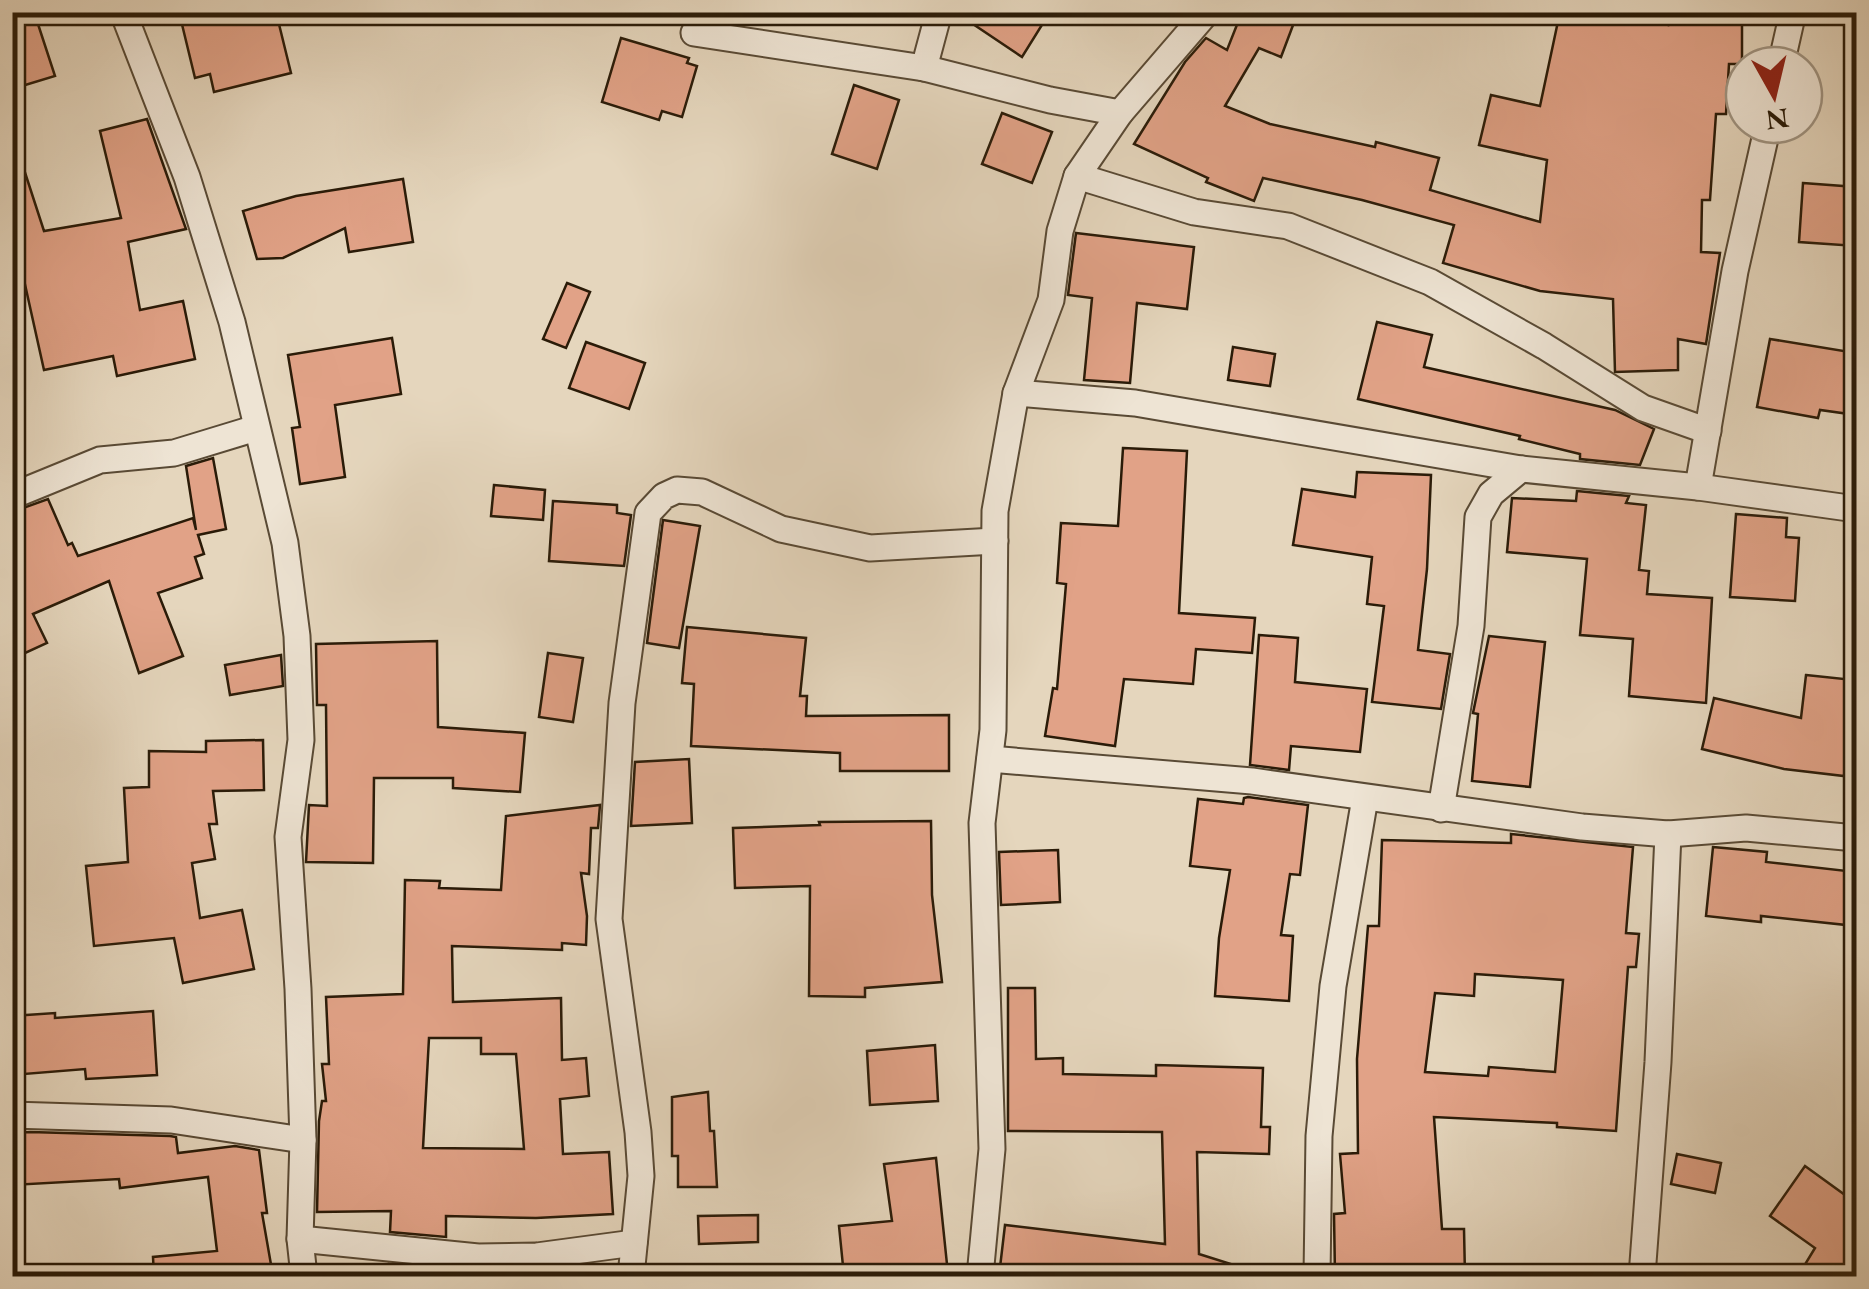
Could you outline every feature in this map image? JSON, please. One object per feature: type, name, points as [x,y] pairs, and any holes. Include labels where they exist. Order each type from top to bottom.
[{"type":"street","points":[[123,12],[187,177],[232,322],[286,543],[297,636],[301,740],[288,837],[304,1140],[300,1239],[304,1276]]},
{"type":"street","points":[[924,68],[938,12]]},
{"type":"street","points":[[980,1276],[992,1149],[982,824],[993,730],[995,510],[1016,393],[1051,300],[1060,231],[1077,176],[1120,113],[1207,12]]},
{"type":"street","points":[[1786,45],[1793,12]]},
{"type":"street","points":[[694,33],[924,68],[1120,113]]},
{"type":"street","points":[[1698,487],[1736,271],[1764,145]]},
{"type":"street","points":[[1077,176],[1194,212],[1288,226],[1430,282],[1643,408],[1708,430]]},
{"type":"street","points":[[1016,393],[1135,403],[1522,468],[1698,487],[1856,510]]},
{"type":"street","points":[[12,496],[100,460],[174,452],[256,428]]},
{"type":"street","points":[[1441,809],[1471,626],[1478,516],[1491,494],[1522,468]]},
{"type":"street","points":[[631,1276],[641,1176],[609,919],[622,704],[648,513],[664,496],[677,490],[702,492],[781,529],[870,548],[995,541]]},
{"type":"street","points":[[990,758],[1252,781],[1582,827],[1668,834],[1746,828],[1856,838]]},
{"type":"street","points":[[1317,1276],[1319,1136],[1333,986],[1365,798]]},
{"type":"street","points":[[1642,1276],[1658,1062],[1668,834]]},
{"type":"street","points":[[12,1115],[170,1120],[304,1140]]},
{"type":"street","points":[[300,1239],[478,1257],[538,1256],[634,1242]]},
{"type":"building","points":[[179,12],[276,12],[291,73],[214,92],[210,74],[195,78]]},
{"type":"building","points":[[955,12],[1050,12],[1022,57]]},
{"type":"building","points":[[1242,12],[1298,12],[1281,57],[1259,48],[1225,106],[1270,124],[1375,147],[1376,142],[1439,158],[1430,190],[1540,222],[1547,160],[1479,145],[1491,95],[1540,106],[1560,12],[1608,12],[1668,25],[1668,12],[1742,12],[1742,45],[1724,45],[1724,114],[1716,114],[1710,200],[1702,200],[1701,252],[1720,253],[1706,344],[1678,339],[1678,370],[1615,372],[1613,299],[1540,291],[1443,263],[1454,225],[1263,178],[1254,201],[1206,182],[1208,178],[1134,144],[1185,62],[1206,38],[1227,50]]},
{"type":"building","points":[[37,21],[55,76],[12,89],[12,29]]},
{"type":"building","points":[[621,38],[689,58],[687,63],[697,66],[682,117],[662,111],[659,120],[602,102]]},
{"type":"building","points":[[854,85],[899,100],[877,169],[832,154]]},
{"type":"building","points":[[1002,113],[1052,132],[1032,183],[982,164]]},
{"type":"building","points":[[147,119],[186,229],[128,242],[140,310],[183,301],[195,359],[117,376],[113,356],[44,370],[12,226],[12,152],[18,151],[44,231],[121,218],[100,131]]},
{"type":"building","points":[[403,179],[413,242],[349,252],[345,228],[283,258],[257,259],[243,211],[296,196]]},
{"type":"building","points":[[1803,183],[1856,187],[1856,246],[1799,242]]},
{"type":"building","points":[[1076,233],[1194,247],[1187,309],[1137,303],[1130,383],[1084,380],[1092,298],[1068,295]]},
{"type":"building","points":[[567,283],[590,292],[566,348],[543,339]]},
{"type":"building","points":[[1377,322],[1432,335],[1424,367],[1615,410],[1654,429],[1640,465],[1580,459],[1580,454],[1519,439],[1520,436],[1358,399]]},
{"type":"building","points":[[392,338],[401,394],[335,405],[345,477],[300,484],[292,428],[300,427],[288,355]]},
{"type":"building","points":[[1770,339],[1856,353],[1856,415],[1820,410],[1818,418],[1757,407]]},
{"type":"building","points":[[586,342],[645,363],[629,409],[569,388]]},
{"type":"building","points":[[1233,347],[1275,354],[1270,386],[1228,380]]},
{"type":"building","points":[[1123,448],[1187,451],[1179,613],[1255,618],[1252,653],[1196,649],[1193,684],[1124,679],[1115,746],[1045,736],[1053,688],[1057,689],[1066,584],[1057,583],[1061,523],[1118,526]]},
{"type":"building","points":[[213,458],[226,529],[198,535],[204,554],[195,557],[202,578],[158,593],[183,656],[139,673],[109,581],[33,614],[47,643],[12,659],[12,512],[48,499],[68,545],[72,543],[78,556],[193,518],[196,530],[186,466]]},
{"type":"building","points":[[1357,472],[1431,475],[1418,650],[1450,654],[1441,709],[1372,702],[1384,606],[1367,604],[1372,557],[1293,545],[1302,489],[1355,497]]},
{"type":"building","points":[[494,485],[545,490],[543,520],[491,516]]},
{"type":"building","points":[[1577,491],[1629,496],[1626,503],[1646,505],[1639,570],[1649,571],[1647,594],[1712,598],[1706,703],[1629,696],[1633,639],[1580,635],[1587,559],[1507,552],[1512,498],[1576,501]]},
{"type":"building","points":[[553,501],[617,505],[617,513],[631,515],[624,566],[549,561]]},
{"type":"building","points":[[1736,514],[1787,518],[1786,537],[1799,538],[1795,601],[1730,597]]},
{"type":"building","points":[[663,520],[700,526],[679,648],[647,643]]},
{"type":"building","points":[[687,627],[806,638],[800,696],[807,696],[806,716],[949,715],[949,771],[840,771],[840,753],[691,746],[694,684],[682,683]]},
{"type":"building","points":[[1259,635],[1298,638],[1295,682],[1367,689],[1360,752],[1291,746],[1289,770],[1250,765]]},
{"type":"building","points":[[1489,636],[1545,642],[1530,787],[1472,781],[1478,714],[1473,713]]},
{"type":"building","points":[[437,641],[438,727],[525,733],[520,792],[453,788],[453,778],[374,778],[373,863],[306,862],[309,805],[327,806],[326,705],[317,705],[316,644]]},
{"type":"building","points":[[548,653],[583,658],[573,722],[539,717]]},
{"type":"building","points":[[281,655],[283,686],[230,695],[225,665]]},
{"type":"building","points":[[1806,675],[1854,680],[1844,776],[1784,769],[1702,749],[1714,698],[1801,718]]},
{"type":"building","points":[[263,740],[264,790],[213,791],[217,824],[209,824],[215,859],[192,863],[200,918],[242,910],[254,969],[183,983],[174,938],[94,946],[86,866],[128,862],[124,788],[149,787],[149,751],[206,752],[206,741]]},
{"type":"building","points":[[689,759],[692,823],[631,826],[635,762]]},
{"type":"building","points":[[1248,797],[1308,805],[1300,875],[1290,874],[1281,935],[1293,936],[1289,1001],[1215,996],[1230,870],[1190,866],[1198,799],[1243,804]]},
{"type":"building","points":[[600,805],[598,828],[591,828],[589,874],[581,873],[587,916],[586,945],[562,943],[562,950],[452,946],[453,1002],[561,998],[562,1060],[586,1058],[589,1096],[560,1099],[563,1154],[609,1152],[613,1214],[536,1218],[446,1216],[446,1237],[390,1232],[391,1211],[317,1212],[319,1121],[322,1101],[326,1101],[322,1064],[329,1064],[326,997],[403,994],[405,880],[440,881],[439,888],[501,890],[506,816]],"holes":[[[429,1038],[481,1038],[481,1054],[516,1054],[524,1149],[423,1148]]]},
{"type":"building","points":[[931,821],[932,895],[942,982],[865,988],[865,997],[809,996],[810,886],[735,888],[733,828]]},
{"type":"building","points":[[1511,834],[1633,847],[1626,933],[1639,934],[1636,967],[1628,967],[1616,1131],[1557,1127],[1557,1123],[1434,1117],[1442,1229],[1464,1229],[1465,1276],[1335,1276],[1334,1214],[1345,1213],[1340,1154],[1358,1153],[1357,1059],[1368,926],[1379,926],[1382,840],[1511,843]],"holes":[[[1475,974],[1563,980],[1555,1072],[1489,1067],[1488,1076],[1425,1072],[1435,993],[1474,996]]]},
{"type":"building","points":[[1713,847],[1767,852],[1766,862],[1856,872],[1856,926],[1761,916],[1761,922],[1706,916]]},
{"type":"building","points":[[1058,850],[1060,902],[1001,905],[999,852]]},
{"type":"building","points":[[1008,988],[1035,988],[1036,1059],[1063,1058],[1063,1074],[1156,1076],[1156,1065],[1263,1068],[1261,1127],[1270,1127],[1269,1154],[1197,1152],[1199,1254],[1250,1270],[1249,1276],[999,1276],[1005,1225],[1165,1244],[1162,1132],[1008,1131]]},
{"type":"building","points":[[153,1011],[157,1075],[86,1079],[85,1069],[12,1075],[12,1016],[55,1013],[55,1018]]},
{"type":"building","points":[[935,1045],[938,1101],[870,1105],[867,1051]]},
{"type":"building","points":[[708,1092],[717,1187],[678,1187],[678,1156],[672,1156],[672,1097]]},
{"type":"building","points":[[12,1133],[170,1136],[176,1137],[178,1153],[235,1146],[259,1150],[267,1213],[262,1213],[273,1276],[154,1276],[153,1257],[217,1251],[208,1177],[120,1188],[119,1179],[12,1185]]},
{"type":"building","points":[[1677,1154],[1721,1163],[1715,1193],[1671,1184]]},
{"type":"building","points":[[936,1158],[948,1274],[844,1276],[839,1226],[892,1221],[884,1164]]},
{"type":"building","points":[[1805,1166],[1856,1203],[1856,1276],[1798,1276],[1815,1248],[1770,1216]]},
{"type":"building","points":[[758,1215],[758,1242],[699,1244],[698,1216]]},
{"type":"building","points":[[389,1264],[445,1270],[444,1276],[389,1276]]}]
